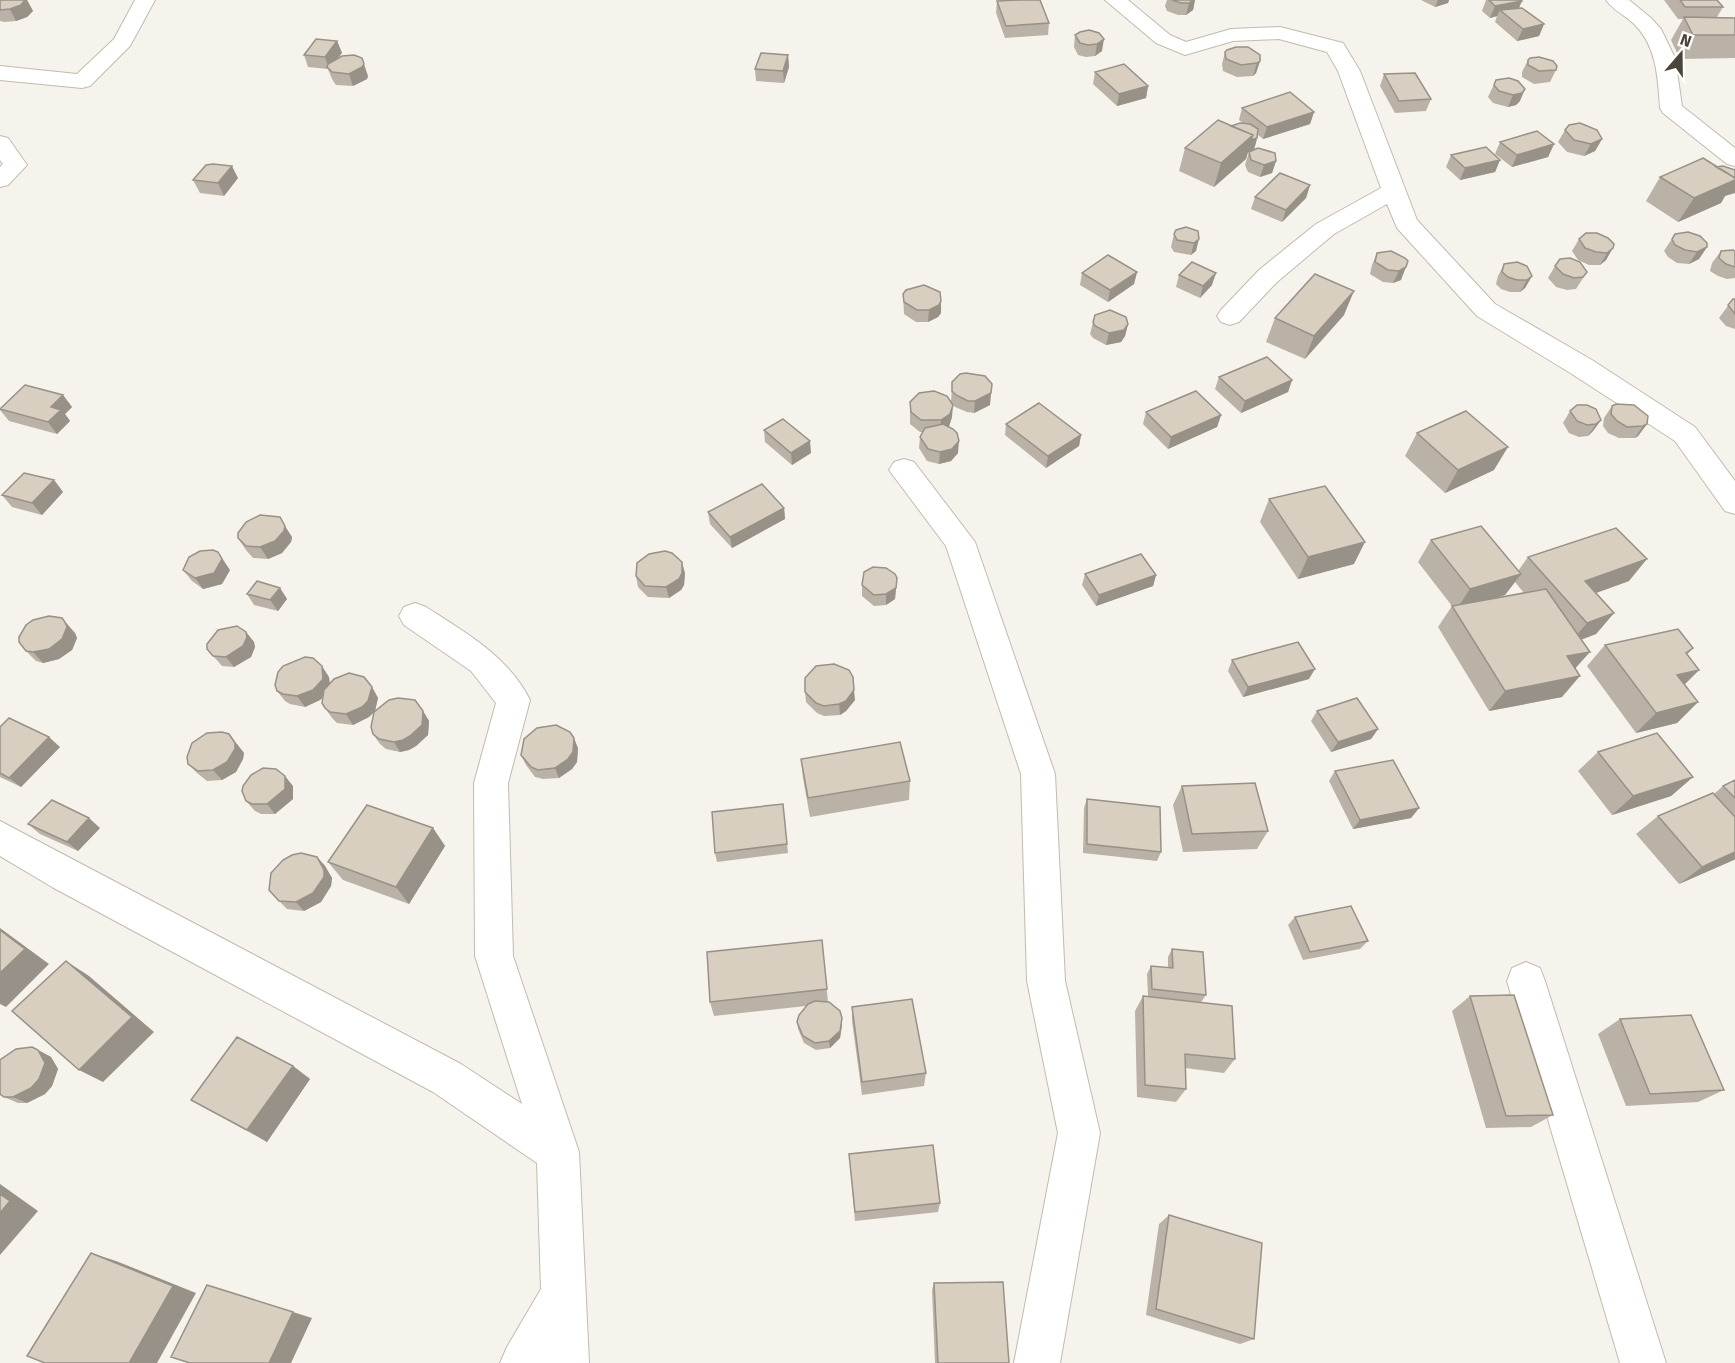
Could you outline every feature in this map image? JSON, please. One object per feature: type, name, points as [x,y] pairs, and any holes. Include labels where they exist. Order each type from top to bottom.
[{"type":"street","points":[[0,73],[82,81],[123,42],[145,0]]},
{"type":"street","points":[[1115,0],[1163,39],[1185,49],[1231,35],[1280,33],[1335,48],[1349,71],[1406,222],[1486,310],[1582,366],[1685,434],[1735,503]]},
{"type":"street","points":[[1616,0],[1637,14],[1659,39],[1669,77],[1671,108],[1735,159]]},
{"type":"street","points":[[0,142],[15,165],[0,180]]},
{"type":"street","points":[[1230,316],[1268,276],[1324,229],[1393,191]]},
{"type":"street","points":[[904,470],[960,542],[1038,774],[1046,981],[1079,1133],[1037,1363]]},
{"type":"street","points":[[415,616],[483,662],[513,700],[491,783],[494,956],[558,1152],[566,1363]]},
{"type":"street","points":[[0,837],[65,875],[447,1078],[558,1152]]},
{"type":"street","points":[[1526,981],[1643,1363]]},
{"type":"street","points":[[523,1363],[563,1294]]},
{"type":"building","points":[[0,0],[25,0],[21,5],[0,10]]},
{"type":"building","points":[[1040,0],[1049,23],[1006,26],[997,1]]},
{"type":"building","points":[[1172,0],[1193,0],[1189,3],[1181,3]]},
{"type":"building","points":[[1489,0],[1521,0],[1522,1],[1495,6]]},
{"type":"building","points":[[1680,0],[1717,0],[1723,7],[1685,7]]},
{"type":"building","points":[[1522,8],[1544,24],[1523,29],[1500,10]]},
{"type":"building","points":[[1684,17],[1735,18],[1735,35],[1693,35]]},
{"type":"building","points":[[1089,30],[1099,33],[1104,39],[1097,44],[1080,43],[1075,35]]},
{"type":"building","points":[[316,39],[337,41],[325,57],[304,55]]},
{"type":"building","points":[[1236,47],[1248,47],[1260,55],[1260,61],[1241,65],[1226,59],[1225,52]]},
{"type":"building","points":[[761,53],[788,55],[783,71],[755,69]]},
{"type":"building","points":[[354,55],[362,58],[364,64],[349,74],[332,72],[327,67],[328,64],[342,56]]},
{"type":"building","points":[[1539,57],[1553,61],[1557,66],[1556,70],[1539,71],[1528,65],[1530,58]]},
{"type":"building","points":[[1124,64],[1148,86],[1119,94],[1095,72]]},
{"type":"building","points":[[1415,73],[1431,99],[1399,101],[1384,74]]},
{"type":"building","points":[[1509,78],[1518,81],[1525,89],[1522,93],[1513,95],[1499,91],[1494,85],[1496,80]]},
{"type":"building","points":[[1290,92],[1314,112],[1267,127],[1242,108]]},
{"type":"building","points":[[1218,120],[1253,135],[1221,163],[1185,148]]},
{"type":"building","points":[[1240,123],[1250,124],[1258,129],[1257,138],[1251,140],[1253,135],[1231,126]]},
{"type":"building","points":[[1580,123],[1597,130],[1602,139],[1591,144],[1574,140],[1565,130],[1569,125]]},
{"type":"building","points":[[1537,131],[1554,144],[1517,155],[1500,142]]},
{"type":"building","points":[[1486,147],[1500,160],[1465,168],[1451,155]]},
{"type":"building","points":[[1258,148],[1275,153],[1276,161],[1264,165],[1251,160],[1249,152]]},
{"type":"building","points":[[1703,158],[1735,180],[1694,198],[1660,177]]},
{"type":"building","points":[[206,165],[232,166],[218,183],[193,180]]},
{"type":"building","points":[[1723,166],[1735,170],[1735,178],[1716,167]]},
{"type":"building","points":[[1280,173],[1310,185],[1286,210],[1255,197]]},
{"type":"building","points":[[1186,227],[1198,231],[1199,239],[1194,243],[1177,240],[1174,234],[1176,230]]},
{"type":"building","points":[[1688,232],[1700,236],[1707,243],[1707,247],[1697,252],[1675,245],[1672,239],[1675,234]]},
{"type":"building","points":[[1586,233],[1597,233],[1608,238],[1614,244],[1613,248],[1607,253],[1585,248],[1579,239]]},
{"type":"building","points":[[1391,251],[1408,261],[1406,267],[1399,271],[1388,270],[1375,262],[1377,253]]},
{"type":"building","points":[[1721,251],[1735,251],[1735,267],[1719,258]]},
{"type":"building","points":[[1108,255],[1137,272],[1110,290],[1082,273]]},
{"type":"building","points":[[1570,258],[1580,262],[1587,272],[1583,277],[1574,278],[1563,274],[1555,266],[1560,259]]},
{"type":"building","points":[[1192,262],[1216,273],[1203,286],[1179,275]]},
{"type":"building","points":[[1517,262],[1527,266],[1532,276],[1527,280],[1517,280],[1502,272],[1504,264]]},
{"type":"building","points":[[1315,274],[1354,291],[1314,336],[1275,318]]},
{"type":"building","points":[[924,285],[940,292],[939,305],[929,310],[917,310],[904,302],[903,294],[906,290]]},
{"type":"building","points":[[1735,299],[1735,314],[1728,305]]},
{"type":"building","points":[[1110,310],[1126,317],[1128,324],[1124,330],[1109,333],[1095,326],[1093,322],[1095,315]]},
{"type":"building","points":[[1267,357],[1292,380],[1245,401],[1219,377]]},
{"type":"building","points":[[960,374],[985,376],[992,384],[991,393],[975,401],[968,401],[956,395],[952,391],[952,382]]},
{"type":"building","points":[[25,385],[63,395],[51,407],[61,410],[48,422],[0,409]]},
{"type":"building","points":[[934,391],[947,396],[953,405],[950,414],[941,420],[921,420],[911,412],[910,402],[919,393]]},
{"type":"building","points":[[1196,391],[1221,415],[1171,437],[1146,412]]},
{"type":"building","points":[[1039,403],[1081,435],[1048,456],[1006,424]]},
{"type":"building","points":[[1616,404],[1634,405],[1648,416],[1647,424],[1627,427],[1617,421],[1611,414],[1612,406]]},
{"type":"building","points":[[1577,405],[1587,405],[1596,409],[1601,420],[1596,424],[1587,425],[1577,421],[1570,411]]},
{"type":"building","points":[[1466,411],[1508,447],[1458,470],[1417,433]]},
{"type":"building","points":[[783,419],[810,441],[791,453],[764,430]]},
{"type":"building","points":[[943,424],[957,433],[959,441],[952,449],[940,452],[928,449],[920,437],[925,428]]},
{"type":"building","points":[[24,473],[54,480],[32,503],[2,495]]},
{"type":"building","points":[[762,484],[784,508],[730,537],[708,512]]},
{"type":"building","points":[[1325,486],[1365,542],[1308,557],[1269,499]]},
{"type":"building","points":[[260,515],[280,517],[285,526],[284,531],[275,541],[260,547],[246,546],[238,538],[238,533],[246,522]]},
{"type":"building","points":[[1481,526],[1521,574],[1470,589],[1431,540]]},
{"type":"building","points":[[1616,528],[1647,559],[1585,581],[1614,613],[1587,623],[1528,557]]},
{"type":"building","points":[[200,551],[218,552],[222,559],[214,573],[195,578],[183,570],[189,557]]},
{"type":"building","points":[[665,551],[672,553],[682,562],[682,573],[679,579],[666,587],[645,586],[636,576],[637,563],[649,554]]},
{"type":"building","points":[[1141,554],[1156,575],[1099,595],[1085,574]]},
{"type":"building","points":[[873,567],[886,568],[895,574],[896,588],[886,594],[874,595],[862,585],[864,572]]},
{"type":"building","points":[[257,581],[280,588],[270,600],[247,594]]},
{"type":"building","points":[[1546,589],[1590,652],[1567,656],[1580,676],[1505,691],[1452,606]]},
{"type":"building","points":[[49,616],[62,618],[65,622],[67,627],[62,639],[49,649],[26,651],[19,642],[19,637],[26,625],[33,620]]},
{"type":"building","points":[[237,626],[246,632],[247,637],[243,646],[226,657],[213,656],[207,649],[207,644],[218,630]]},
{"type":"building","points":[[1678,629],[1693,648],[1686,653],[1699,670],[1677,675],[1698,702],[1656,713],[1605,645]]},
{"type":"building","points":[[1298,642],[1315,669],[1248,687],[1232,660]]},
{"type":"building","points":[[305,657],[313,658],[322,666],[323,679],[313,690],[297,696],[277,691],[275,685],[278,672],[283,666]]},
{"type":"building","points":[[834,664],[849,670],[853,677],[854,690],[846,701],[824,706],[816,703],[805,692],[805,678],[816,666]]},
{"type":"building","points":[[349,673],[364,677],[372,687],[368,701],[362,707],[346,714],[330,712],[322,703],[324,690],[334,679]]},
{"type":"building","points":[[398,698],[415,700],[423,711],[422,725],[403,740],[394,742],[379,739],[373,734],[371,727],[374,712],[389,700]]},
{"type":"building","points":[[1357,698],[1378,729],[1338,742],[1317,711]]},
{"type":"building","points":[[9,718],[49,737],[9,778],[0,773],[0,727]]},
{"type":"building","points":[[556,725],[570,732],[574,738],[573,752],[568,759],[555,768],[538,770],[531,767],[521,755],[524,739],[537,728]]},
{"type":"building","points":[[207,733],[229,734],[235,743],[235,749],[227,762],[213,770],[198,771],[188,764],[187,757],[192,743]]},
{"type":"building","points":[[1657,733],[1693,777],[1633,796],[1598,752]]},
{"type":"building","points":[[900,742],[910,781],[808,798],[801,759]]},
{"type":"building","points":[[1393,760],[1419,808],[1360,820],[1335,771]]},
{"type":"building","points":[[263,768],[276,769],[285,776],[285,789],[267,804],[252,804],[246,801],[242,791],[243,786],[251,775]]},
{"type":"building","points":[[1735,780],[1735,798],[1723,786]]},
{"type":"building","points":[[1255,783],[1268,831],[1192,834],[1182,786]]},
{"type":"building","points":[[1713,793],[1735,817],[1735,852],[1702,867],[1658,816]]},
{"type":"building","points":[[1087,799],[1160,807],[1161,852],[1087,844]]},
{"type":"building","points":[[52,800],[89,818],[67,842],[28,824]]},
{"type":"building","points":[[783,804],[787,844],[715,853],[712,812]]},
{"type":"building","points":[[367,805],[433,828],[396,887],[328,862]]},
{"type":"building","points":[[301,853],[317,857],[324,870],[324,877],[313,893],[296,902],[279,901],[269,890],[271,873],[283,860]]},
{"type":"building","points":[[1351,906],[1368,941],[1310,952],[1295,917]]},
{"type":"building","points":[[0,930],[25,949],[0,973]]},
{"type":"building","points":[[822,940],[827,989],[710,1002],[707,952]]},
{"type":"building","points":[[1172,949],[1203,952],[1206,995],[1152,989],[1151,966],[1173,968]]},
{"type":"building","points":[[66,961],[132,1017],[79,1070],[12,1011]]},
{"type":"building","points":[[1514,995],[1553,1115],[1506,1116],[1470,996]]},
{"type":"building","points":[[1143,996],[1232,1006],[1235,1059],[1185,1054],[1186,1089],[1145,1085]]},
{"type":"building","points":[[912,999],[926,1073],[862,1082],[852,1007]]},
{"type":"building","points":[[815,1001],[829,1002],[840,1011],[842,1018],[840,1031],[829,1041],[815,1043],[803,1036],[797,1022],[799,1015],[808,1004]]},
{"type":"building","points":[[1691,1015],[1724,1090],[1650,1094],[1620,1019]]},
{"type":"building","points":[[237,1037],[293,1066],[247,1130],[191,1100]]},
{"type":"building","points":[[32,1047],[38,1050],[45,1063],[39,1079],[31,1088],[13,1097],[4,1097],[0,1094],[0,1060],[16,1049]]},
{"type":"building","points":[[933,1145],[940,1203],[855,1212],[849,1154]]},
{"type":"building","points":[[0,1194],[10,1201],[0,1213]]},
{"type":"building","points":[[1169,1215],[1262,1243],[1254,1339],[1156,1309]]},
{"type":"building","points":[[91,1253],[173,1286],[129,1363],[45,1363],[27,1356]]},
{"type":"building","points":[[1003,1282],[1009,1363],[938,1363],[934,1283]]},
{"type":"building","points":[[207,1285],[293,1312],[269,1363],[190,1363],[171,1357]]}]
